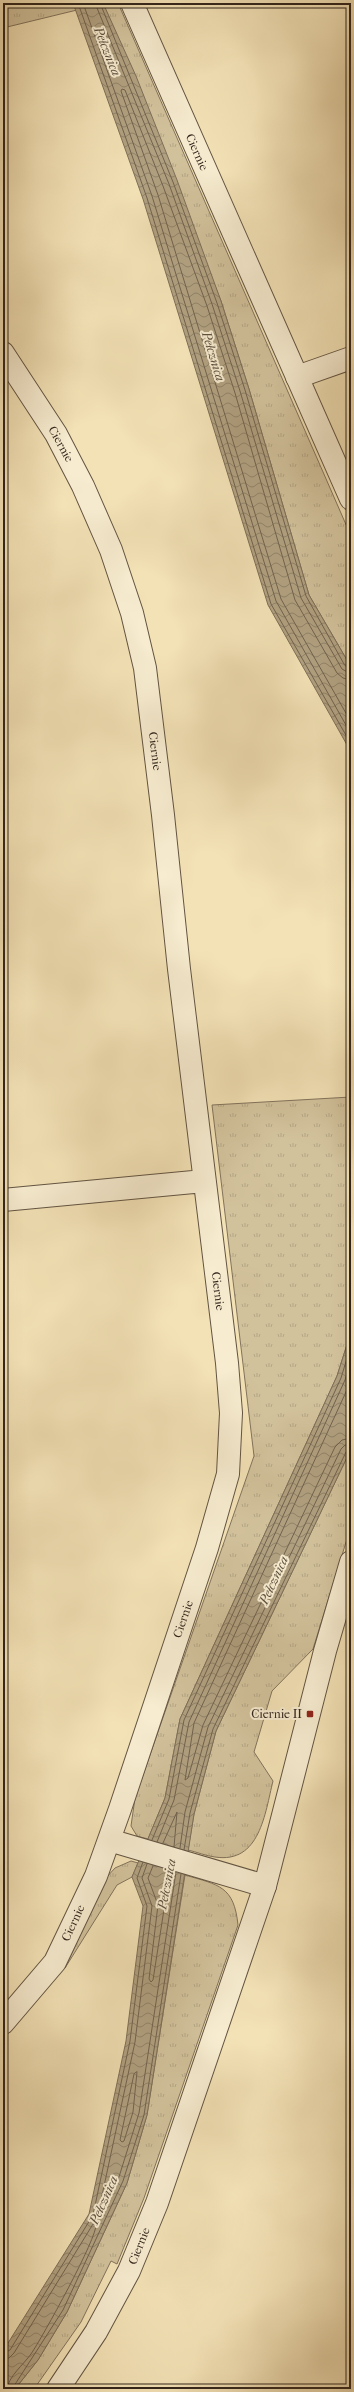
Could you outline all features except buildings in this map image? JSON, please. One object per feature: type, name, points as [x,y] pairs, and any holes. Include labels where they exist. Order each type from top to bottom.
[{"type":"street","name":"Ciernie","points":[[132,3],[351,499]]},
{"type":"street","name":"Ciernie","points":[[3,353],[56,434],[83,486],[111,550],[132,613],[145,668],[229,1384],[231,1413],[228,1474],[207,1548],[96,1876],[55,1962],[3,2023]]},
{"type":"street","points":[[297,377],[351,358]]},
{"type":"street","points":[[3,1200],[204,1181]]},
{"type":"street","name":"Ciernie","points":[[58,2389],[96,2332],[129,2271],[149,2224],[265,1886],[325,1651],[351,1562]]},
{"type":"street","points":[[109,1840],[265,1886]]},
{"type":"green space","points":[[3,3],[73,3],[77,10],[3,28]]},
{"type":"green space","points":[[103,3],[118,3],[351,536],[351,667],[309,595],[249,389],[221,301]]},
{"type":"green space","points":[[351,1097],[351,1332],[337,1376],[180,1719],[165,1798],[148,1839],[137,1836],[131,1826],[135,1798],[254,1456],[212,1105]]},
{"type":"green space","points":[[351,1449],[351,1526],[313,1649],[272,1691],[254,1752],[273,1781],[267,1807],[258,1834],[242,1853],[230,1857],[215,1857],[188,1850],[194,1814],[216,1731]]},
{"type":"green space","points":[[131,1861],[138,1863],[132,1877],[117,1885],[65,1968],[105,1879],[115,1868]]},
{"type":"green space","points":[[185,1875],[216,1885],[223,1889],[233,1902],[238,1925],[144,2198],[117,2264],[111,2261],[81,2322],[34,2389],[15,2389],[38,2360],[67,2312],[127,2183],[147,2115]]},
{"type":"water","name":"Pełcznica","points":[[73,3],[103,3],[136,76],[177,180],[221,301],[249,389],[309,595],[351,667],[351,752],[268,605],[143,199]]},
{"type":"water","name":"Pełcznica","points":[[351,1332],[351,1449],[216,1731],[194,1814],[147,2115],[127,2183],[67,2312],[38,2360],[15,2389],[3,2389],[3,2351],[89,2214],[126,2041],[143,1906],[132,1877],[165,1798],[180,1719],[337,1376]]},
{"type":"place","name":"Ciernie II","points":[[310,1714]]}]
